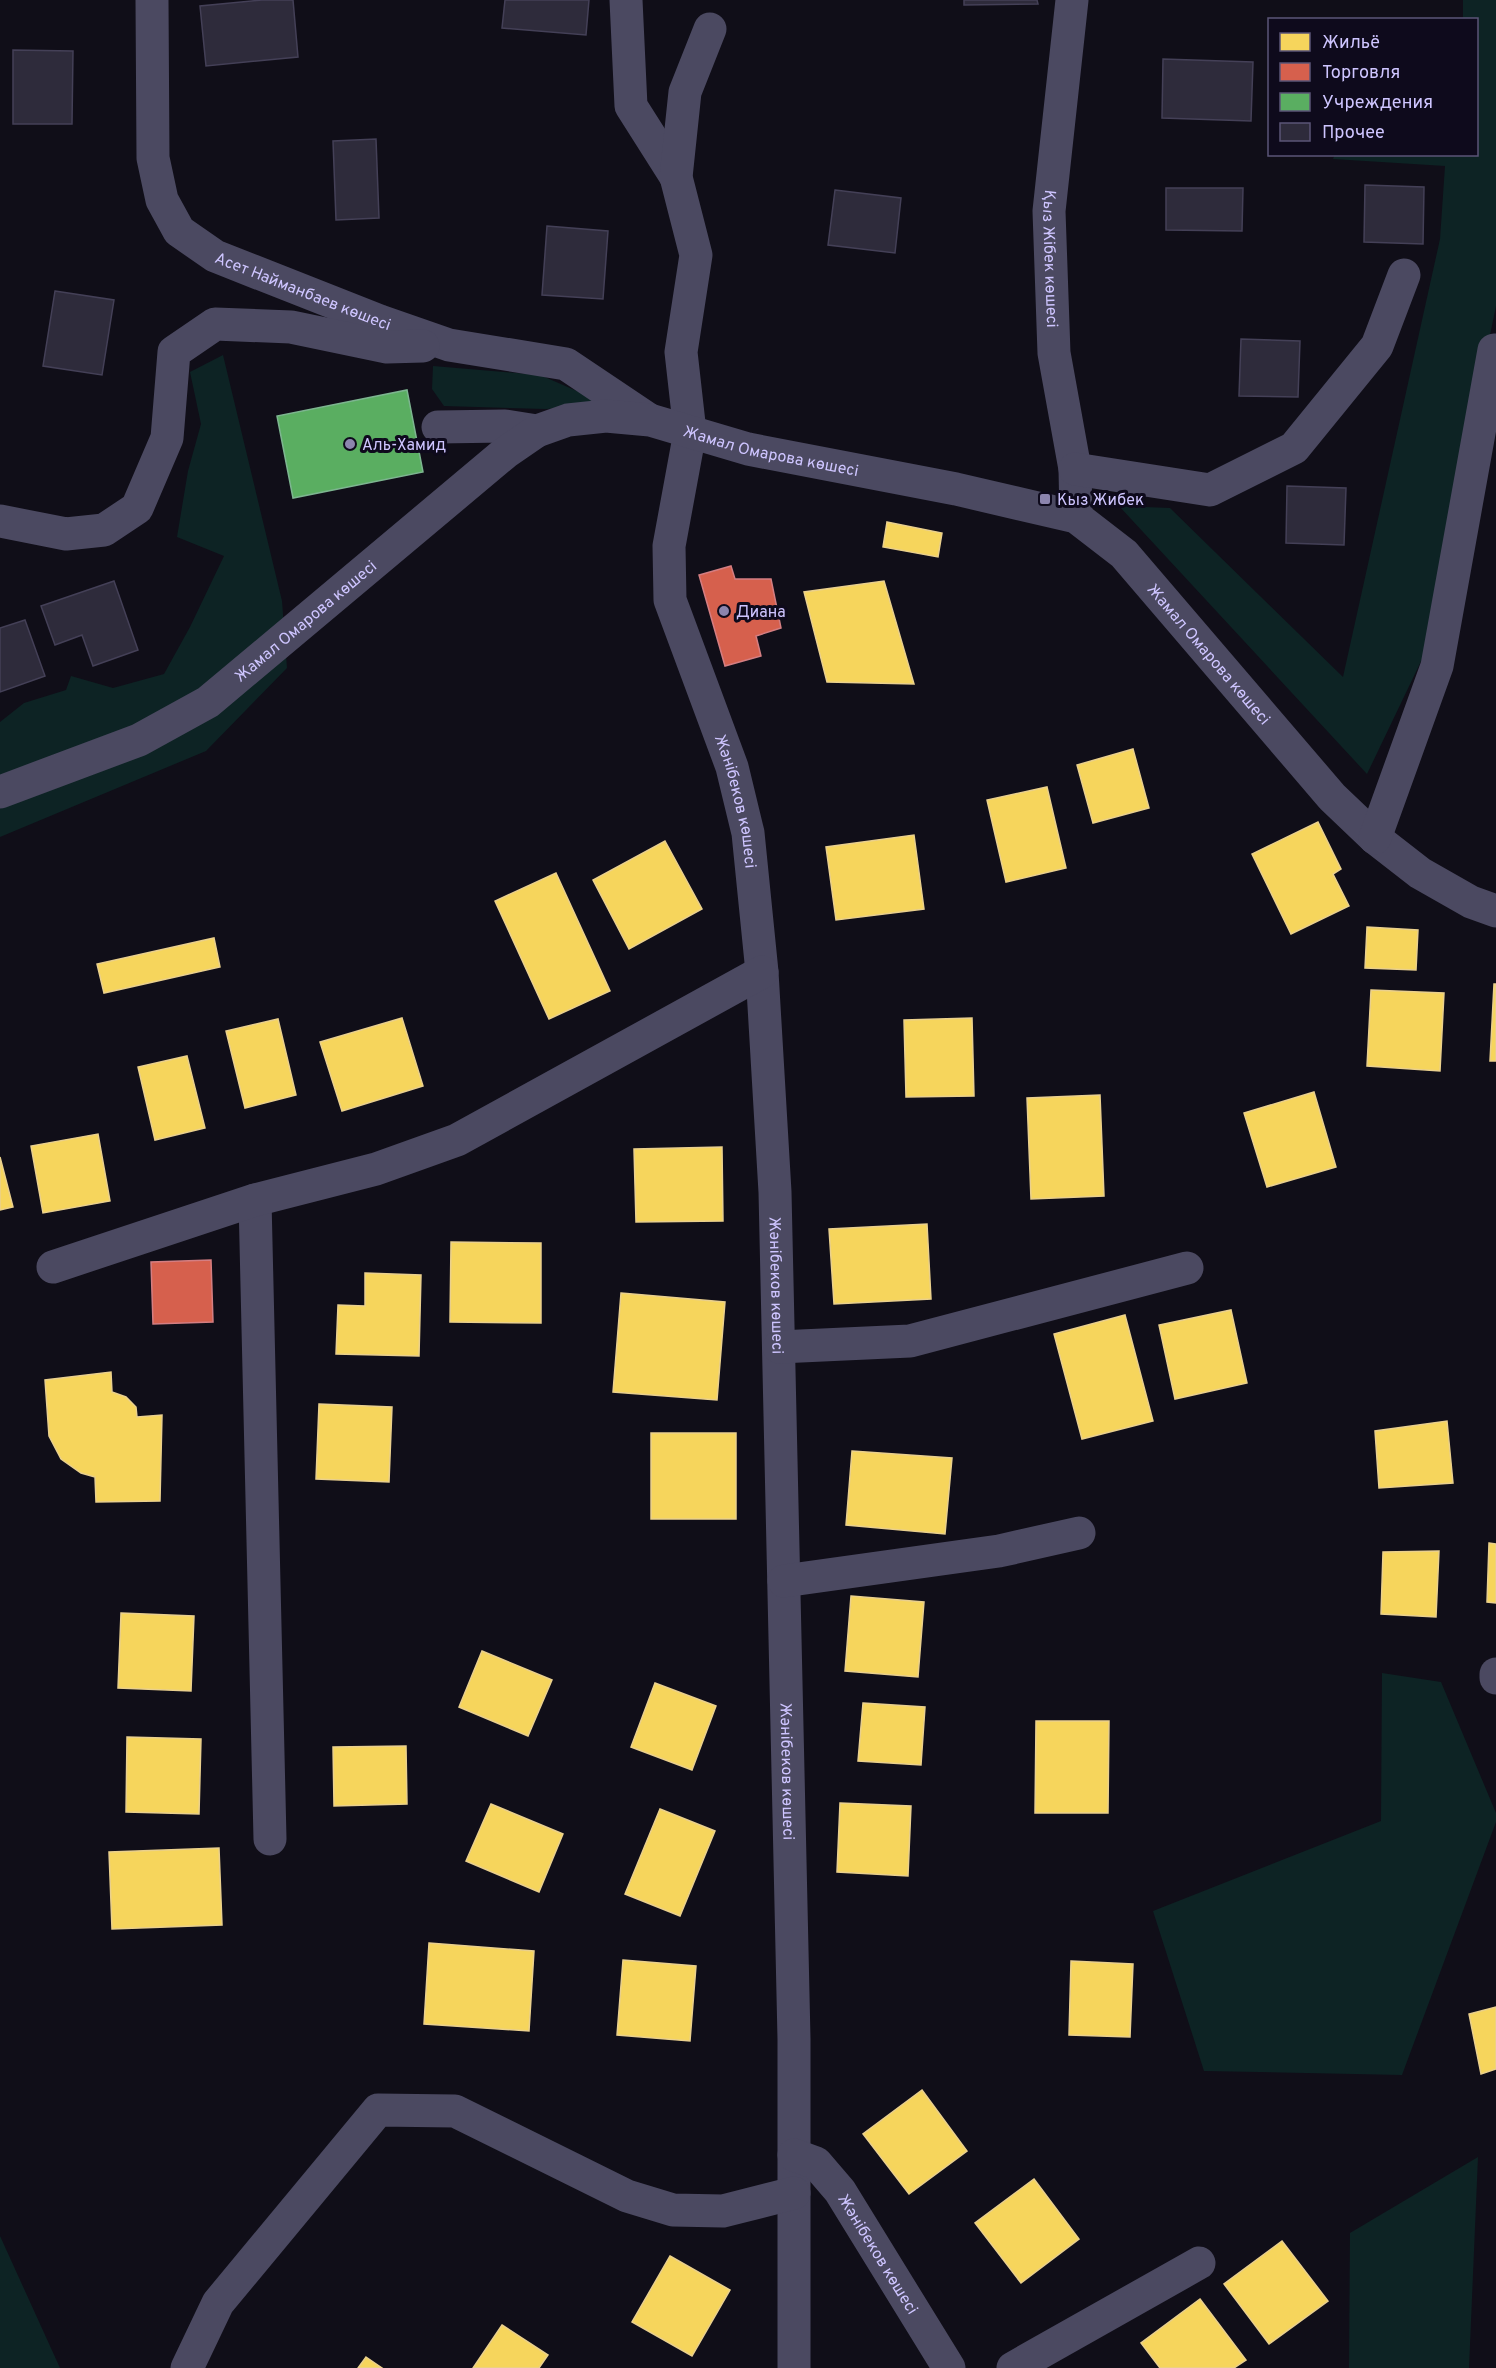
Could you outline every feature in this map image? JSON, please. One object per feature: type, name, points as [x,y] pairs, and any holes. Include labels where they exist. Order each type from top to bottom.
[{"type":"street","name":"Асет Найманбаев көшесі","points":[[152,0],[153,158],[162,200],[179,231],[215,256],[380,321],[449,345],[566,364],[650,420]]},
{"type":"street","points":[[626,0],[631,105],[676,177],[696,255],[681,352],[690,432]]},
{"type":"street","name":"Қыз Жібек көшесі","points":[[1072,0],[1049,211],[1054,353],[1075,470],[1076,517]]},
{"type":"street","points":[[676,177],[685,92],[710,29]]},
{"type":"street","points":[[1075,470],[1210,490],[1294,448],[1377,346],[1404,275]]},
{"type":"street","points":[[0,521],[66,534],[104,530],[137,508],[167,438],[174,352],[215,324],[291,327],[387,347],[449,345]]},
{"type":"street","points":[[1375,838],[1437,666],[1494,350]]},
{"type":"street","name":"Жамал Омарова көшесі","points":[[0,792],[139,740],[208,702],[504,453],[537,431],[568,420],[606,416],[650,420],[748,448],[956,489],[1076,517],[1124,554],[1332,797],[1375,838],[1420,873],[1471,902],[1496,910]]},
{"type":"street","points":[[438,427],[505,426],[537,431]]},
{"type":"street","name":"Жәнібеков көшесі","points":[[690,432],[669,546],[670,600],[732,767],[748,833],[762,972],[775,1192],[795,2039],[794,2368]]},
{"type":"street","points":[[53,1267],[255,1200],[376,1169],[457,1140],[762,972]]},
{"type":"street","points":[[255,1200],[270,1839]]},
{"type":"street","points":[[779,1347],[910,1341],[1187,1268]]},
{"type":"street","points":[[784,1581],[999,1551],[1079,1533]]},
{"type":"street","points":[[187,2368],[218,2303],[378,2110],[455,2111],[627,2196],[673,2210],[723,2211],[794,2193]]},
{"type":"street","name":"Жәнібеков көшесі","points":[[794,2154],[816,2163],[840,2191],[949,2368]]},
{"type":"street","points":[[1012,2368],[1199,2263]]},
{"type":"green space","points":[[1463,0],[1496,0],[1496,306],[1424,655],[1367,774],[1119,506],[1170,508],[1343,677],[1440,239],[1445,166],[1333,159],[1334,156],[1478,156],[1478,18],[1463,18]]},
{"type":"green space","points":[[223,355],[282,601],[287,668],[206,751],[0,837],[0,722],[24,703],[66,690],[71,676],[113,688],[164,674],[190,627],[224,556],[177,537],[188,471],[201,424],[190,372]]},
{"type":"green space","points":[[433,366],[540,375],[623,411],[580,407],[545,409],[444,406],[432,389]]},
{"type":"green space","points":[[1382,1673],[1441,1682],[1496,1813],[1496,1822],[1402,2075],[1204,2071],[1153,1911],[1381,1821]]},
{"type":"green space","points":[[1478,2157],[1469,2368],[1349,2368],[1350,2233]]},
{"type":"green space","points":[[0,2236],[60,2368],[0,2368]]},
{"type":"building: Жильё","points":[[887,522],[942,533],[938,557],[883,547]]},
{"type":"building: Жильё","points":[[884,581],[914,684],[827,682],[804,592]]},
{"type":"building: Жильё","points":[[1133,749],[1149,808],[1093,823],[1077,765]]},
{"type":"building: Жильё","points":[[1047,787],[1066,868],[1006,882],[987,800]]},
{"type":"building: Жильё","points":[[1318,822],[1341,869],[1333,874],[1349,906],[1291,934],[1252,854]]},
{"type":"building: Жильё","points":[[914,835],[924,909],[836,920],[826,847]]},
{"type":"building: Жильё","points":[[665,841],[702,909],[629,949],[593,880]]},
{"type":"building: Жильё","points":[[556,873],[610,991],[549,1019],[495,901]]},
{"type":"building: Жильё","points":[[1367,927],[1418,930],[1416,970],[1365,968]]},
{"type":"building: Жильё","points":[[214,938],[220,967],[104,993],[97,964]]},
{"type":"building: Жильё","points":[[1494,984],[1496,984],[1496,1061],[1490,1061]]},
{"type":"building: Жильё","points":[[1371,990],[1444,993],[1440,1071],[1367,1066]]},
{"type":"building: Жильё","points":[[402,1018],[423,1086],[342,1111],[320,1042]]},
{"type":"building: Жильё","points":[[972,1018],[974,1096],[906,1097],[904,1020]]},
{"type":"building: Жильё","points":[[278,1019],[296,1095],[245,1108],[226,1031]]},
{"type":"building: Жильё","points":[[187,1056],[205,1128],[155,1140],[138,1067]]},
{"type":"building: Жильё","points":[[1314,1092],[1336,1167],[1267,1187],[1244,1113]]},
{"type":"building: Жильё","points":[[1100,1095],[1104,1196],[1031,1199],[1027,1098]]},
{"type":"building: Жильё","points":[[98,1134],[110,1201],[43,1213],[31,1146]]},
{"type":"building: Жильё","points":[[722,1147],[723,1221],[636,1222],[634,1149]]},
{"type":"building: Жильё","points":[[0,1157],[13,1207],[0,1210]]},
{"type":"building: Жильё","points":[[927,1224],[931,1299],[834,1304],[829,1229]]},
{"type":"building: Жильё","points":[[451,1242],[541,1243],[541,1323],[450,1322]]},
{"type":"building: Жильё","points":[[365,1273],[421,1275],[419,1356],[336,1354],[338,1305],[365,1306]]},
{"type":"building: Жильё","points":[[621,1293],[725,1302],[717,1400],[613,1392]]},
{"type":"building: Жильё","points":[[1231,1310],[1247,1383],[1175,1399],[1159,1325]]},
{"type":"building: Жильё","points":[[1125,1315],[1153,1421],[1082,1439],[1054,1334]]},
{"type":"building: Жильё","points":[[111,1372],[112,1392],[126,1397],[136,1407],[137,1417],[162,1415],[160,1501],[96,1502],[95,1477],[81,1473],[61,1459],[49,1436],[45,1380]]},
{"type":"building: Жильё","points":[[319,1404],[392,1407],[389,1482],[316,1479]]},
{"type":"building: Жильё","points":[[1447,1421],[1453,1483],[1379,1488],[1375,1431]]},
{"type":"building: Жильё","points":[[651,1433],[736,1433],[736,1519],[651,1519]]},
{"type":"building: Жильё","points":[[852,1451],[952,1458],[945,1534],[846,1525]]},
{"type":"building: Жильё","points":[[1489,1543],[1496,1544],[1496,1603],[1487,1602]]},
{"type":"building: Жильё","points":[[1439,1551],[1436,1617],[1381,1614],[1383,1552]]},
{"type":"building: Жильё","points":[[851,1596],[924,1602],[918,1677],[845,1671]]},
{"type":"building: Жильё","points":[[121,1613],[194,1616],[191,1691],[118,1688]]},
{"type":"building: Жильё","points":[[482,1651],[552,1680],[528,1736],[459,1707]]},
{"type":"building: Жильё","points":[[655,1683],[716,1706],[692,1770],[631,1747]]},
{"type":"building: Жильё","points":[[863,1703],[925,1707],[921,1765],[858,1761]]},
{"type":"building: Жильё","points":[[1036,1721],[1109,1721],[1108,1813],[1035,1813]]},
{"type":"building: Жильё","points":[[127,1737],[201,1739],[199,1814],[126,1812]]},
{"type":"building: Жильё","points":[[406,1746],[407,1804],[334,1806],[333,1747]]},
{"type":"building: Жильё","points":[[840,1803],[911,1806],[908,1876],[837,1872]]},
{"type":"building: Жильё","points":[[491,1804],[563,1834],[539,1892],[466,1861]]},
{"type":"building: Жильё","points":[[660,1809],[715,1831],[680,1916],[625,1894]]},
{"type":"building: Жильё","points":[[219,1848],[222,1925],[112,1929],[109,1852]]},
{"type":"building: Жильё","points":[[429,1943],[534,1951],[529,2031],[424,2024]]},
{"type":"building: Жильё","points":[[623,1960],[696,1966],[690,2041],[617,2035]]},
{"type":"building: Жильё","points":[[1071,1961],[1133,1964],[1130,2037],[1069,2035]]},
{"type":"building: Жильё","points":[[1496,2007],[1496,2069],[1481,2074],[1469,2014]]},
{"type":"building: Жильё","points":[[922,2090],[967,2151],[909,2194],[863,2134]]},
{"type":"building: Жильё","points":[[1034,2179],[1079,2239],[1021,2283],[975,2223]]},
{"type":"building: Жильё","points":[[1282,2241],[1328,2301],[1269,2344],[1224,2284]]},
{"type":"building: Жильё","points":[[670,2256],[730,2290],[692,2356],[632,2322]]},
{"type":"building: Жильё","points":[[1200,2299],[1246,2360],[1234,2368],[1160,2368],[1141,2343]]},
{"type":"building: Жильё","points":[[502,2325],[548,2355],[539,2368],[473,2368]]},
{"type":"building: Жильё","points":[[366,2357],[382,2368],[358,2368]]},
{"type":"building: Торговля","points":[[731,566],[735,579],[771,579],[781,628],[756,636],[761,656],[725,666],[699,575]]},
{"type":"building: Торговля","points":[[211,1260],[213,1322],[153,1324],[151,1262]]},
{"type":"building: Учреждения","name":"Аль-Хамид","points":[[407,390],[423,472],[293,498],[277,416]]},
{"type":"building: Прочее","points":[[262,0],[293,0],[298,57],[206,66],[200,6]]},
{"type":"building: Прочее","points":[[505,0],[589,0],[586,35],[502,28]]},
{"type":"building: Прочее","points":[[964,0],[1037,0],[1038,4],[964,5]]},
{"type":"building: Прочее","points":[[13,50],[73,51],[72,124],[13,124]]},
{"type":"building: Прочее","points":[[1163,59],[1253,62],[1251,121],[1162,118]]},
{"type":"building: Прочее","points":[[376,139],[379,218],[336,220],[333,141]]},
{"type":"building: Прочее","points":[[1365,185],[1424,187],[1423,244],[1364,242]]},
{"type":"building: Прочее","points":[[1166,188],[1243,188],[1242,231],[1166,230]]},
{"type":"building: Прочее","points":[[835,190],[901,198],[895,253],[828,245]]},
{"type":"building: Прочее","points":[[547,226],[608,231],[603,299],[542,295]]},
{"type":"building: Прочее","points":[[55,291],[114,300],[102,375],[43,366]]},
{"type":"building: Прочее","points":[[1241,339],[1300,341],[1298,397],[1239,396]]},
{"type":"building: Прочее","points":[[1287,486],[1346,488],[1344,545],[1286,543]]},
{"type":"building: Прочее","points":[[114,581],[138,650],[93,666],[82,635],[55,645],[41,606]]},
{"type":"building: Прочее","points":[[25,620],[45,676],[0,692],[0,628]]},
{"type":"place","name":"Аль-Хамид","points":[[350,444]]},
{"type":"place","name":"Кыз Жибек","points":[[1045,499]]},
{"type":"place","name":"Диана","points":[[724,611]]}]
